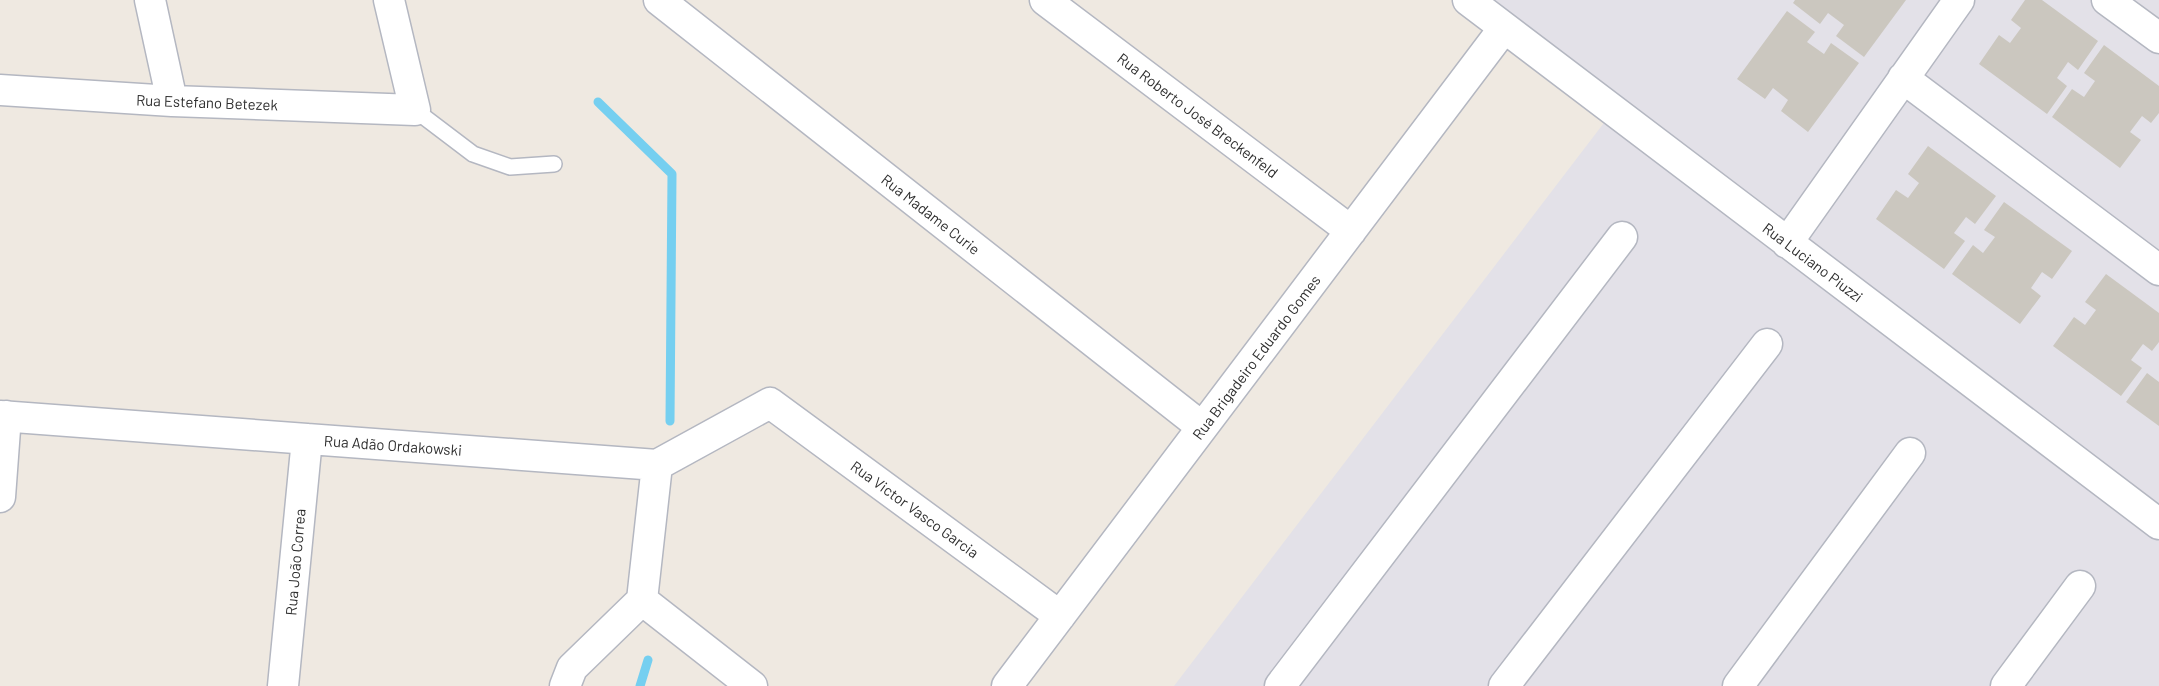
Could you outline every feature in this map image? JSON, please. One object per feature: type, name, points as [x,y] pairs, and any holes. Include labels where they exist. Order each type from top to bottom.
[{"type":"street","points":[[150,0],[172,101]]},
{"type":"street","points":[[389,0],[415,110]]},
{"type":"street","name":"Rua Madame Curie","points":[[659,0],[1202,427]]},
{"type":"street","name":"Rua Roberto José Breckenfeld","points":[[1045,0],[1351,231]]},
{"type":"street","name":"Rua Luciano Piuzzi","points":[[1468,0],[2159,524]]},
{"type":"street","points":[[1788,243],[1959,0]]},
{"type":"street","points":[[2107,0],[2159,38]]},
{"type":"street","name":"Rua Brigadeiro Eduardo Gomes","points":[[1006,686],[1504,28]]},
{"type":"street","points":[[1903,78],[2159,270]]},
{"type":"street","name":"Rua Estefano Betezek","points":[[0,90],[172,101],[415,110]]},
{"type":"street","points":[[1280,686],[1622,237]]},
{"type":"street","points":[[1504,686],[1767,344]]},
{"type":"street","name":"Rua Victor Vasco Garcia","points":[[657,465],[770,403],[1060,616]]},
{"type":"street","points":[[0,497],[3,416]]},
{"type":"street","name":"Rua Adão Ordakowski","points":[[3,416],[657,465]]},
{"type":"street","name":"Rua João Correa","points":[[283,686],[307,439]]},
{"type":"street","points":[[1738,686],[1910,453]]},
{"type":"street","points":[[565,686],[572,668],[642,600],[657,465]]},
{"type":"street","points":[[2006,686],[2080,586]]},
{"type":"street","points":[[642,600],[752,686]]},
{"type":"lane","points":[[415,110],[473,154],[510,167],[554,164]]},
{"type":"shaded area","points":[[1468,0],[2159,0],[2159,686],[1174,686],[1613,111]]},
{"type":"building","points":[[1795,0],[1906,0],[1864,57],[1836,36],[1844,25],[1828,13],[1820,24],[1793,3]]},
{"type":"building","points":[[2025,0],[2042,0],[2098,41],[2078,70],[2068,62],[2057,78],[2067,86],[2047,114],[1979,64],[1999,35],[2010,43],[2021,28],[2011,20]]},
{"type":"building","points":[[1787,11],[1815,32],[1807,42],[1824,54],[1831,43],[1859,63],[1808,132],[1781,111],[1788,100],[1773,88],[1765,99],[1737,79]]},
{"type":"building","points":[[2104,45],[2159,86],[2159,113],[2151,123],[2142,116],[2130,132],[2141,140],[2120,168],[2052,117],[2072,89],[2084,97],[2095,81],[2084,73]]},
{"type":"building","points":[[1928,146],[1996,196],[1975,224],[1966,217],[1954,233],[1965,241],[1944,269],[1876,219],[1896,190],[1908,198],[1919,183],[1908,174]]},
{"type":"building","points":[[2004,202],[2072,251],[2052,279],[2042,272],[2031,288],[2041,296],[2020,324],[1952,274],[1973,245],[1983,253],[1995,237],[1984,230]]},
{"type":"building","points":[[2106,274],[2159,313],[2159,342],[2152,351],[2143,344],[2131,360],[2142,368],[2121,396],[2053,346],[2074,317],[2085,325],[2096,310],[2085,302]]},
{"type":"building","points":[[2147,373],[2159,382],[2159,426],[2126,402]]},
{"type":"waterway","points":[[598,102],[672,174],[670,421]]},
{"type":"waterway","points":[[640,686],[648,660]]}]
